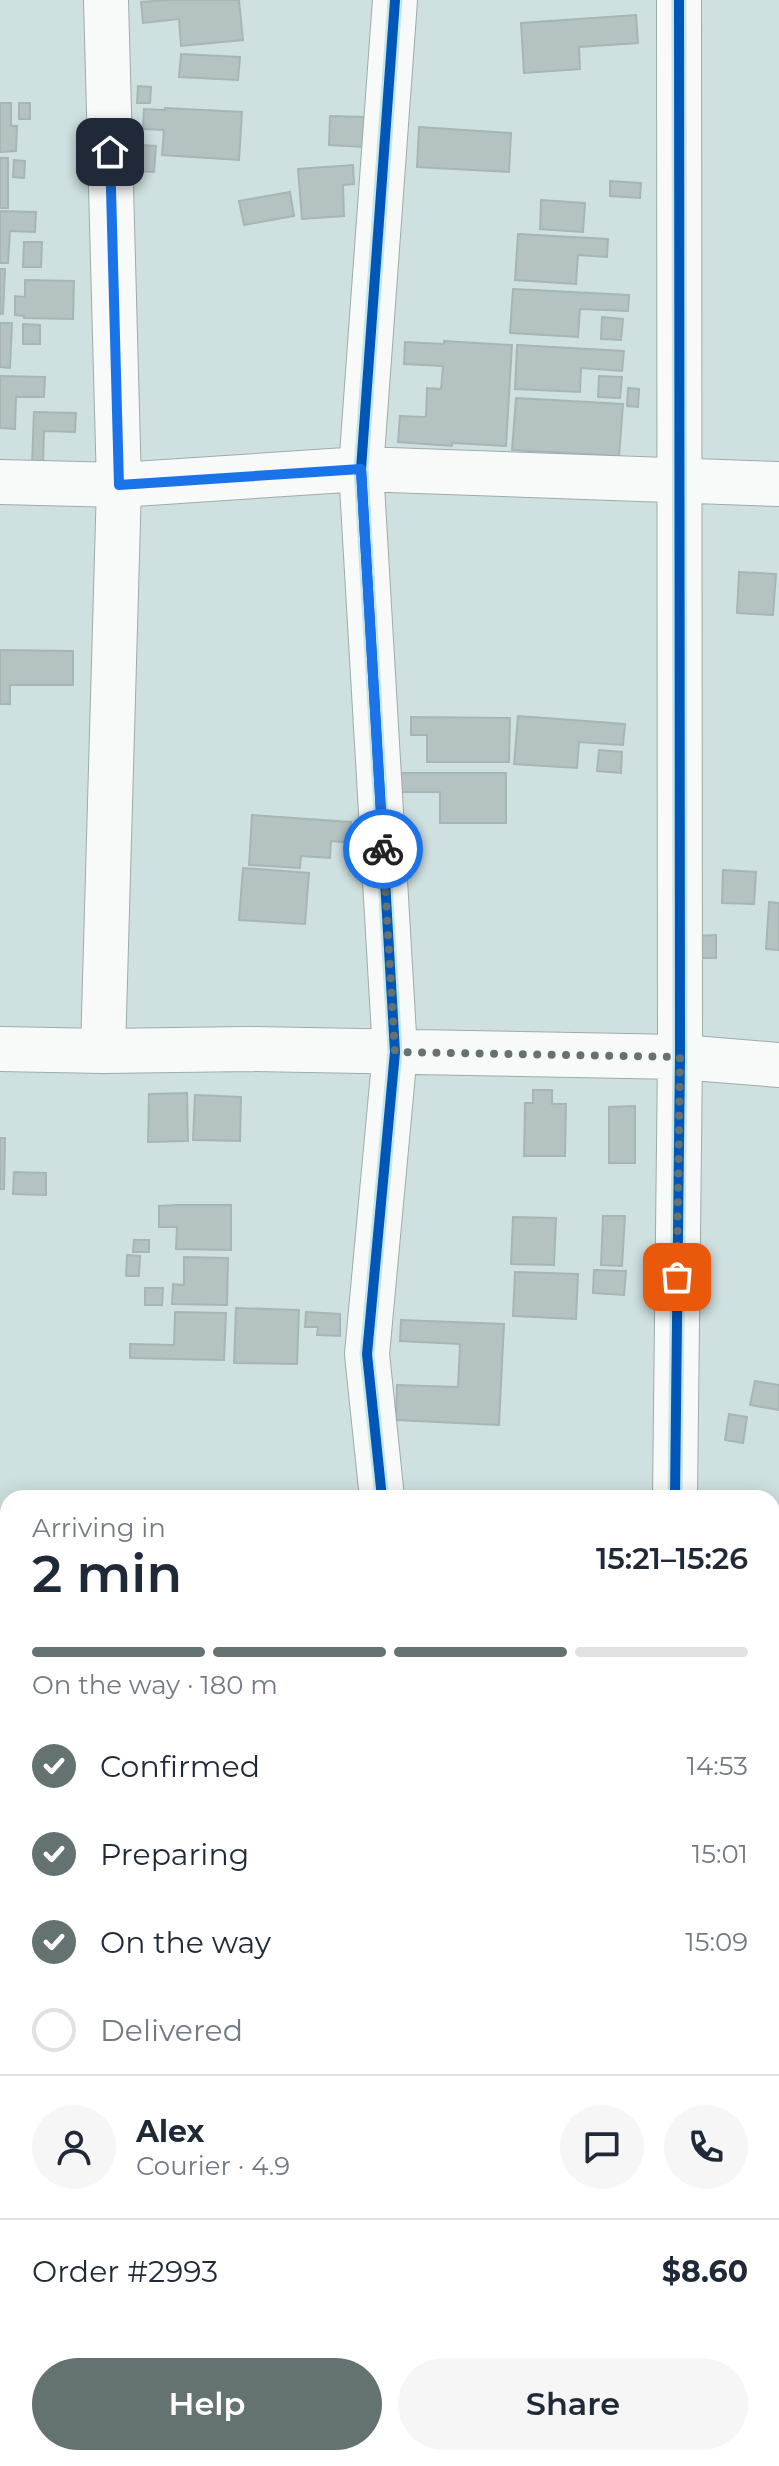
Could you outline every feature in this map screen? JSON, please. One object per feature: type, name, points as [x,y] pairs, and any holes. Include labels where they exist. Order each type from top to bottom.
[{"type":"street","points":[[103,1051],[119,485],[106,0]]},
{"type":"street","points":[[381,1490],[367,1354],[395,1052],[361,469],[395,0]]},
{"type":"street","points":[[675,1490],[680,1057],[679,0]]},
{"type":"street","points":[[0,482],[119,485],[361,469],[779,484]]},
{"type":"street","points":[[0,1049],[248,1049],[680,1057],[779,1065]]},
{"type":"building","points":[[239,0],[243,40],[181,46],[179,19],[143,23],[141,2]]},
{"type":"building","points":[[636,15],[638,43],[579,47],[580,69],[524,73],[521,23]]},
{"type":"building","points":[[181,54],[240,57],[238,80],[179,77]]},
{"type":"building","points":[[138,86],[151,87],[150,103],[137,103]]},
{"type":"building","points":[[0,103],[11,103],[11,126],[17,126],[16,151],[0,152]]},
{"type":"building","points":[[19,103],[30,103],[30,119],[19,119]]},
{"type":"building","points":[[144,109],[242,112],[239,160],[162,155],[164,130],[143,129]]},
{"type":"building","points":[[330,116],[367,117],[365,147],[329,145]]},
{"type":"building","points":[[419,127],[511,133],[509,172],[417,167]]},
{"type":"building","points":[[138,145],[156,146],[154,172],[136,171]]},
{"type":"building","points":[[0,158],[8,158],[8,208],[0,208]]},
{"type":"building","points":[[14,160],[25,161],[24,178],[13,177]]},
{"type":"building","points":[[353,165],[354,184],[343,185],[344,216],[302,219],[298,169]]},
{"type":"building","points":[[610,181],[641,183],[640,198],[610,196]]},
{"type":"building","points":[[290,192],[294,216],[244,225],[239,201]]},
{"type":"building","points":[[541,200],[585,203],[583,232],[540,229]]},
{"type":"building","points":[[0,211],[36,212],[35,232],[10,231],[8,263],[0,263]]},
{"type":"building","points":[[518,234],[608,239],[607,257],[578,255],[576,284],[515,280]]},
{"type":"building","points":[[24,242],[42,242],[41,267],[23,267]]},
{"type":"building","points":[[0,269],[5,269],[3,314],[0,314]]},
{"type":"building","points":[[25,280],[74,281],[73,319],[15,315],[15,296],[25,297]]},
{"type":"building","points":[[513,289],[629,295],[628,311],[580,309],[578,337],[510,333]]},
{"type":"building","points":[[602,317],[623,319],[621,340],[601,339]]},
{"type":"building","points":[[0,323],[12,323],[10,368],[0,367]]},
{"type":"building","points":[[23,324],[40,325],[40,344],[23,344]]},
{"type":"building","points":[[444,341],[512,345],[506,446],[398,442],[400,416],[426,417],[427,388],[441,389],[443,366],[404,364],[405,342],[444,344]]},
{"type":"building","points":[[517,345],[624,351],[622,371],[581,368],[580,392],[515,389]]},
{"type":"building","points":[[0,376],[45,377],[44,397],[16,397],[15,429],[0,428]]},
{"type":"building","points":[[599,376],[622,377],[620,398],[598,397]]},
{"type":"building","points":[[628,388],[639,389],[638,407],[627,406]]},
{"type":"building","points":[[516,398],[623,404],[619,456],[512,450]]},
{"type":"building","points":[[34,412],[76,413],[75,432],[44,431],[43,466],[32,465]]},
{"type":"building","points":[[739,572],[776,574],[773,615],[737,613]]},
{"type":"building","points":[[0,650],[73,651],[73,685],[10,685],[10,704],[0,704]]},
{"type":"building","points":[[518,716],[625,724],[623,745],[579,742],[577,768],[514,764]]},
{"type":"building","points":[[411,717],[510,718],[509,762],[427,762],[427,735],[411,735]]},
{"type":"building","points":[[599,750],[622,752],[621,773],[597,771]]},
{"type":"building","points":[[399,773],[506,773],[506,823],[440,823],[440,792],[399,792]]},
{"type":"building","points":[[252,815],[351,822],[350,843],[331,841],[330,858],[301,856],[300,868],[249,865]]},
{"type":"building","points":[[243,868],[309,873],[305,924],[239,920]]},
{"type":"building","points":[[723,870],[756,872],[754,904],[722,903]]},
{"type":"building","points":[[769,902],[779,903],[779,950],[766,949]]},
{"type":"building","points":[[716,935],[716,958],[695,958],[694,936]]},
{"type":"building","points":[[533,1090],[552,1090],[552,1104],[566,1104],[565,1156],[524,1156],[525,1103],[533,1103]]},
{"type":"building","points":[[187,1093],[188,1141],[148,1142],[149,1094]]},
{"type":"building","points":[[195,1095],[241,1097],[240,1141],[193,1140]]},
{"type":"building","points":[[635,1106],[635,1163],[609,1163],[609,1107]]},
{"type":"building","points":[[0,1138],[5,1138],[4,1189],[0,1189]]},
{"type":"building","points":[[14,1172],[46,1173],[46,1195],[13,1194]]},
{"type":"building","points":[[231,1205],[231,1250],[176,1249],[177,1227],[159,1227],[159,1206]]},
{"type":"building","points":[[603,1216],[625,1216],[622,1266],[601,1265]]},
{"type":"building","points":[[513,1217],[556,1218],[554,1265],[511,1264]]},
{"type":"building","points":[[134,1240],[149,1240],[149,1252],[133,1252]]},
{"type":"building","points":[[127,1255],[140,1256],[139,1276],[126,1276]]},
{"type":"building","points":[[184,1257],[228,1258],[227,1305],[172,1304],[173,1284],[184,1285]]},
{"type":"building","points":[[594,1270],[626,1271],[624,1295],[593,1293]]},
{"type":"building","points":[[515,1272],[578,1274],[576,1319],[513,1316]]},
{"type":"building","points":[[145,1288],[163,1288],[162,1305],[145,1305]]},
{"type":"building","points":[[236,1308],[299,1310],[297,1364],[234,1363]]},
{"type":"building","points":[[175,1312],[226,1313],[224,1360],[130,1358],[130,1344],[174,1345]]},
{"type":"building","points":[[306,1312],[340,1314],[340,1336],[317,1335],[318,1327],[305,1327]]},
{"type":"building","points":[[401,1320],[504,1324],[499,1425],[396,1420],[397,1385],[458,1387],[460,1344],[400,1341]]},
{"type":"building","points":[[755,1381],[779,1385],[779,1410],[750,1405]]},
{"type":"building","points":[[729,1414],[747,1417],[743,1443],[725,1440]]},
{"type":"cycle path","points":[[381,1490],[367,1354],[395,1052],[361,469],[395,0]]},
{"type":"cycle path","points":[[675,1490],[680,1057],[679,0]]},
{"type":"way so far","points":[[383,849],[395,1052],[680,1057],[677,1277]]},
{"type":"route","points":[[110,152],[119,485],[361,469],[383,849]]}]
